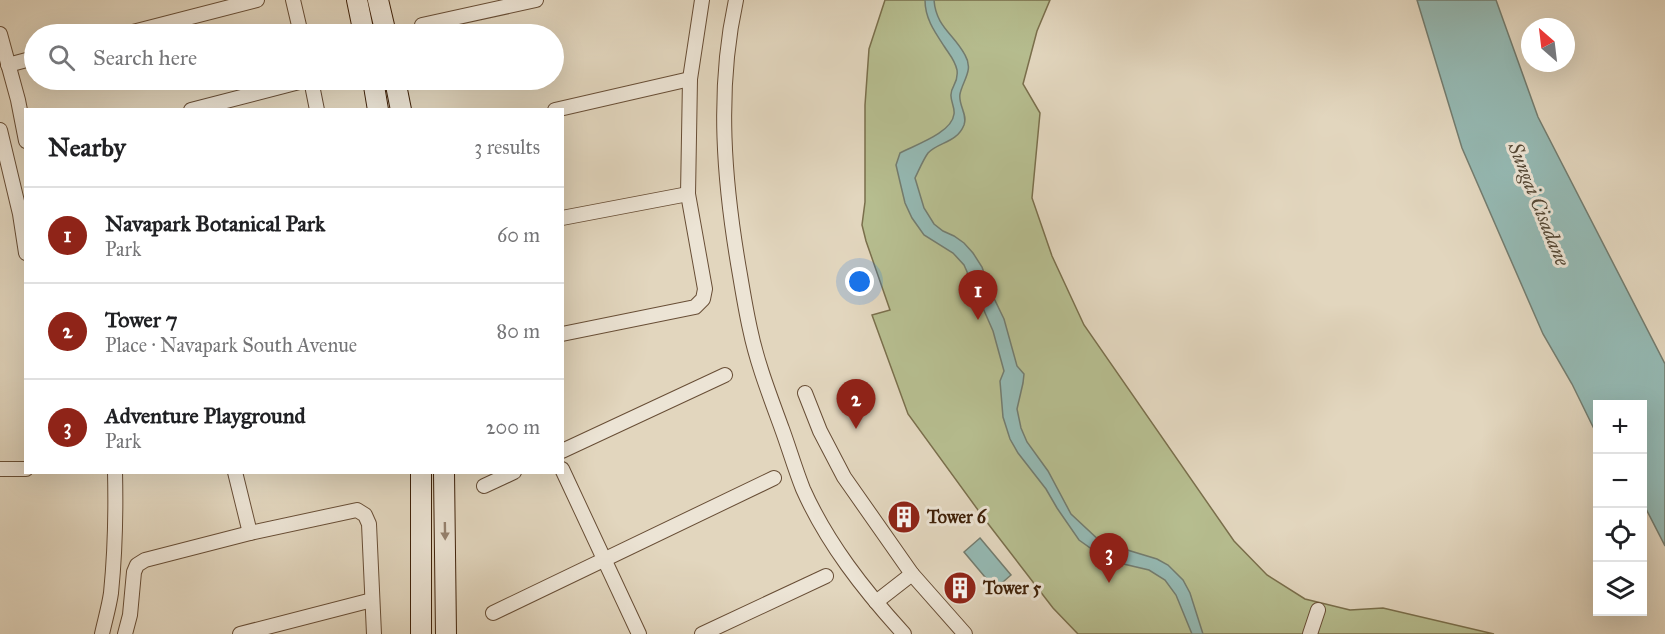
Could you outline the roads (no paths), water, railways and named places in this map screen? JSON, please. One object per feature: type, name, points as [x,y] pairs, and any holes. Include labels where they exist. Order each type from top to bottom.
[{"type":"main road","points":[[357,0],[362,24]]},
{"type":"main road","points":[[378,0],[384,24]]},
{"type":"main road","points":[[375,90],[378,108]]},
{"type":"main road","points":[[397,90],[401,108]]},
{"type":"main road","points":[[421,474],[421,634]]},
{"type":"main road","points":[[444,474],[446,634]]},
{"type":"street","points":[[164,24],[257,0]]},
{"type":"street","points":[[293,0],[299,24]]},
{"type":"street","points":[[427,24],[536,0]]},
{"type":"street","points":[[564,334],[695,307],[703,298],[705,290],[688,194],[690,79],[702,0]]},
{"type":"street","points":[[736,0],[729,32],[724,103],[725,162],[731,224],[750,330],[803,489],[845,563],[904,634]]},
{"type":"street","points":[[0,34],[24,131]]},
{"type":"street","points":[[8,65],[24,61]]},
{"type":"street","points":[[564,108],[690,79]]},
{"type":"street","points":[[199,108],[270,90]]},
{"type":"street","points":[[312,90],[317,108]]},
{"type":"street","points":[[0,130],[24,240]]},
{"type":"street","points":[[564,218],[688,194]]},
{"type":"street","points":[[564,450],[725,375]]},
{"type":"street","points":[[805,393],[820,431],[844,477],[912,574],[965,634]]},
{"type":"street","points":[[0,469],[24,469]]},
{"type":"street","points":[[564,473],[639,634]]},
{"type":"street","points":[[102,634],[111,596],[115,545],[115,474]]},
{"type":"street","points":[[235,474],[250,533]]},
{"type":"street","points":[[484,486],[510,474]]},
{"type":"street","points":[[493,613],[774,478]]},
{"type":"street","points":[[125,634],[130,615],[134,572],[136,565],[145,560],[250,533],[357,510],[365,515],[369,524],[374,634]]},
{"type":"street","points":[[876,602],[912,574]]},
{"type":"street","points":[[702,634],[826,576]]},
{"type":"street","points":[[240,634],[372,600]]},
{"type":"street","points":[[1310,634],[1318,610]]},
{"type":"water","points":[[925,0],[934,0],[938,17],[961,48],[967,60],[968,70],[960,94],[965,117],[964,125],[952,139],[928,153],[915,178],[924,208],[934,224],[964,243],[982,267],[1004,319],[1017,366],[1024,374],[1017,409],[1021,428],[1027,442],[1048,471],[1071,514],[1101,542],[1157,559],[1168,565],[1183,580],[1190,593],[1203,634],[1192,634],[1176,595],[1165,580],[1149,570],[1115,562],[1079,540],[1046,489],[1018,453],[1010,439],[1003,417],[1000,381],[1004,371],[993,331],[964,265],[953,253],[924,235],[905,203],[896,165],[900,153],[940,133],[952,121],[954,114],[951,93],[957,79],[957,70],[931,24]]},
{"type":"water","name":"Sungai Cisadane","points":[[1417,0],[1496,0],[1538,117],[1665,364],[1665,546],[1647,511],[1647,400],[1593,400],[1593,427],[1572,384],[1543,334],[1462,148]]},
{"type":"water","points":[[980,538],[1011,575],[995,589],[964,552]]},
{"type":"place","name":"Navapark Botanical Park","points":[[978,320]]},
{"type":"place","name":"Tower 7","points":[[856,429]]},
{"type":"place","name":"Tower 6","points":[[904,517]]},
{"type":"place","name":"Adventure Playground","points":[[1109,583]]},
{"type":"place","name":"Tower 5","points":[[960,588]]}]
